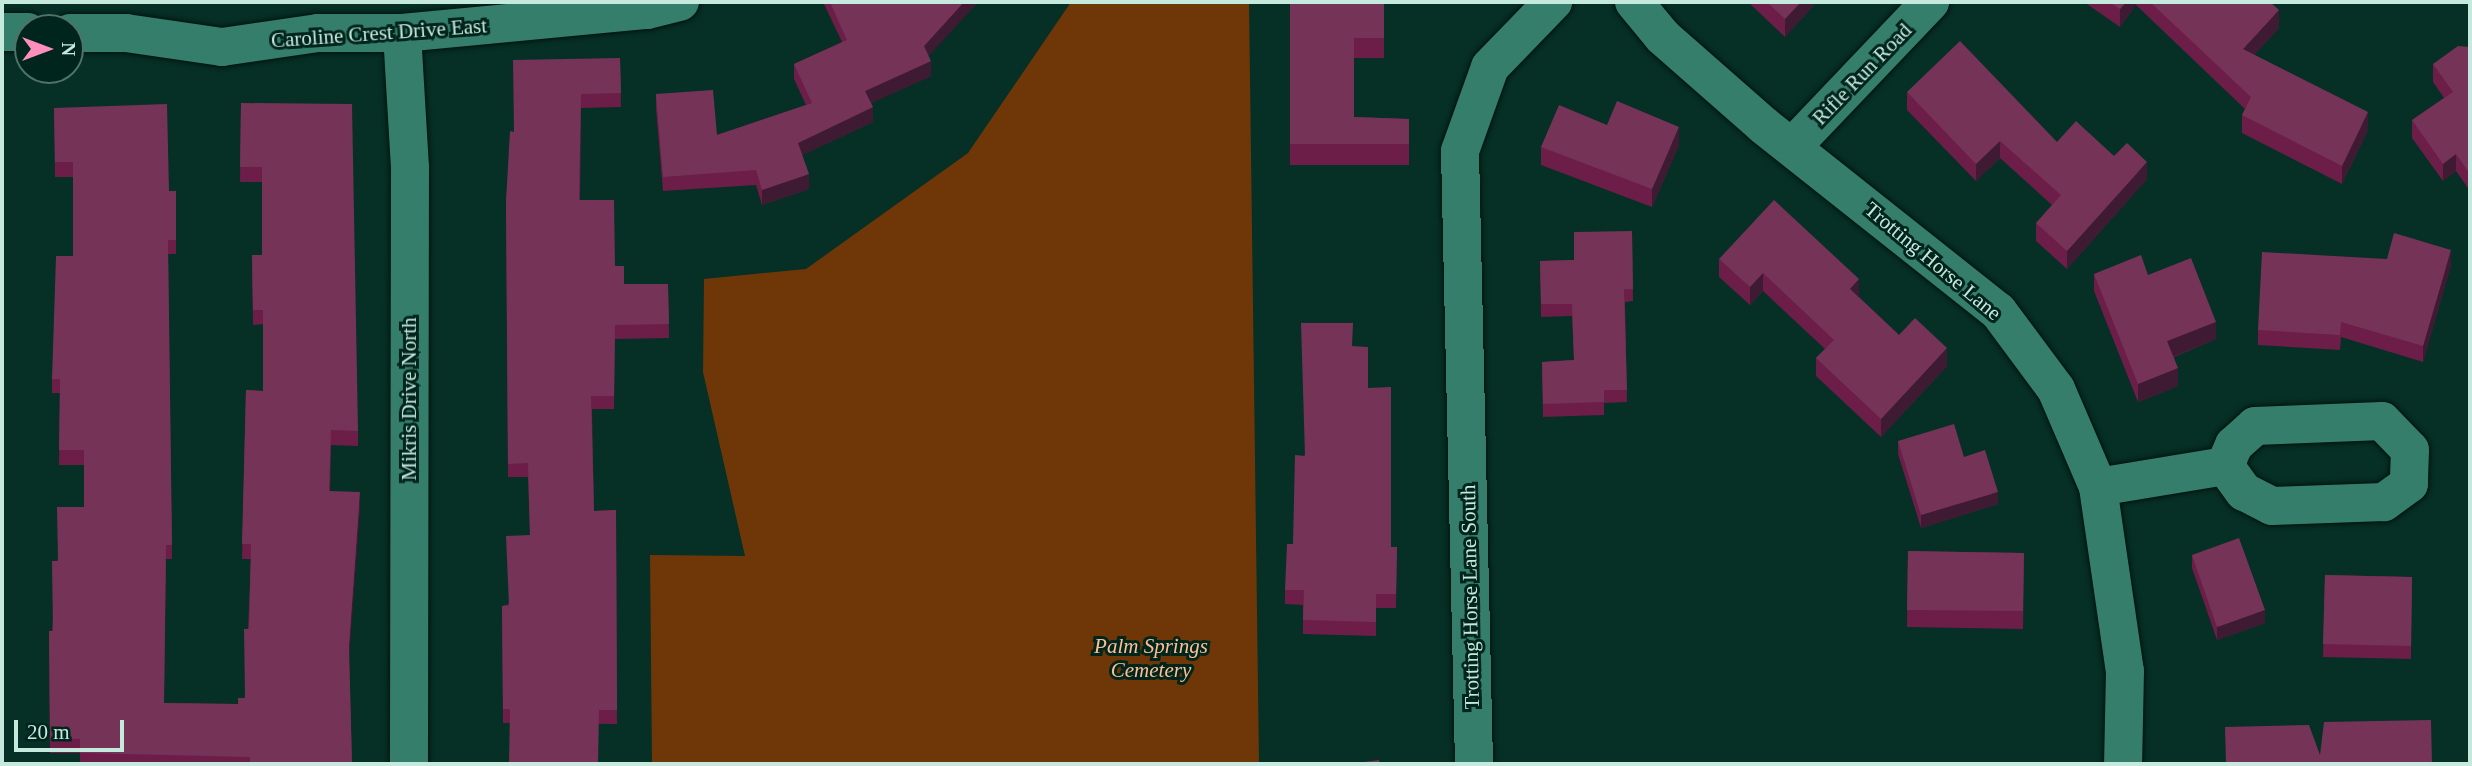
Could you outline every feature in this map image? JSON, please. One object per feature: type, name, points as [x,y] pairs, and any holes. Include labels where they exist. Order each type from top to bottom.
[{"type":"street","name":"Trotting Horse Lane South","points":[[1474,764],[1460,151],[1490,67],[1553,2]]},
{"type":"street","name":"Trotting Horse Lane","points":[[1634,2],[1663,37],[1998,312],[2056,389],[2098,487],[2125,671],[2123,764]]},
{"type":"street","name":"Rifle Run Road","points":[[1793,146],[1930,2]]},
{"type":"street","name":"Caroline Crest Drive East","points":[[84,33],[126,33],[222,47],[318,33],[402,33],[663,6]]},
{"type":"street","name":"Mikris Drive North","points":[[402,33],[410,168],[408,764]]},
{"type":"street","points":[[2098,487],[2225,466]]},
{"type":"green space","name":"Palm Springs Cemetery","points":[[1071,2],[1249,2],[1259,764],[652,764],[650,555],[745,556],[703,372],[704,279],[806,269],[968,153]]},
{"type":"building","points":[[830,2],[964,2],[924,46],[931,61],[865,91],[873,107],[798,143],[809,174],[762,190],[756,170],[663,177],[656,94],[713,90],[717,135],[812,103],[794,64],[847,40]]},
{"type":"building","points":[[1290,2],[1384,2],[1384,38],[1354,38],[1354,117],[1409,119],[1409,144],[1290,144]]},
{"type":"building","points":[[1767,2],[1801,2],[1785,19]]},
{"type":"building","points":[[2109,2],[2126,2],[2120,9]]},
{"type":"building","points":[[2150,2],[2270,2],[2279,10],[2243,49],[2368,112],[2342,166],[2242,115],[2251,97]]},
{"type":"building","points":[[1960,41],[2057,142],[2076,121],[2114,156],[2127,143],[2147,162],[2067,251],[2036,223],[2061,195],[2000,141],[1976,164],[1907,92]]},
{"type":"building","points":[[2458,46],[2470,47],[2470,174],[2456,154],[2443,164],[2412,120],[2453,92],[2433,64]]},
{"type":"building","points":[[620,58],[621,93],[581,94],[579,200],[614,200],[615,266],[624,266],[624,284],[668,284],[669,324],[615,325],[614,396],[591,396],[594,511],[616,510],[617,710],[599,710],[598,764],[509,764],[510,709],[503,709],[502,606],[509,605],[506,536],[530,535],[528,463],[508,464],[506,201],[510,131],[514,132],[513,60]]},
{"type":"building","points":[[1617,101],[1679,127],[1652,189],[1541,147],[1559,105],[1607,125]]},
{"type":"building","points":[[241,103],[352,104],[358,431],[331,430],[329,491],[360,492],[349,646],[352,764],[250,764],[250,757],[80,753],[80,739],[50,738],[49,631],[53,631],[52,561],[58,561],[57,507],[84,507],[84,450],[59,450],[60,379],[52,379],[56,256],[73,256],[73,162],[55,162],[54,108],[167,104],[169,191],[176,191],[176,240],[168,240],[172,545],[166,545],[164,703],[238,704],[238,698],[245,698],[244,629],[249,629],[251,544],[242,544],[246,390],[263,391],[263,310],[253,310],[252,255],[262,255],[262,167],[240,167]]},
{"type":"building","points":[[1774,200],[1859,279],[1850,289],[1899,335],[1915,318],[1947,348],[1881,419],[1816,358],[1834,340],[1763,273],[1750,287],[1719,259]]},
{"type":"building","points":[[1632,231],[1633,289],[1624,289],[1627,390],[1604,390],[1604,402],[1543,404],[1542,362],[1574,360],[1572,304],[1541,304],[1540,261],[1574,260],[1574,232]]},
{"type":"building","points":[[2394,233],[2451,250],[2423,346],[2341,322],[2340,335],[2258,330],[2262,252],[2387,259]]},
{"type":"building","points":[[2141,255],[2148,275],[2191,258],[2216,322],[2167,341],[2178,368],[2138,384],[2094,274]]},
{"type":"building","points":[[1301,323],[1353,323],[1352,346],[1368,347],[1368,388],[1391,387],[1391,547],[1397,547],[1396,594],[1376,594],[1376,622],[1303,620],[1304,590],[1285,590],[1287,544],[1293,544],[1295,455],[1305,456]]},
{"type":"building","points":[[1954,424],[1964,457],[1985,450],[1998,492],[1921,515],[1898,441]]},
{"type":"building","points":[[2239,538],[2265,610],[2217,627],[2192,555]]},
{"type":"building","points":[[1908,551],[2024,553],[2023,611],[1907,610]]},
{"type":"building","points":[[2325,575],[2412,577],[2411,646],[2323,644]]},
{"type":"building","points":[[2431,720],[2432,764],[2226,764],[2225,727],[2309,725],[2320,755],[2324,722]]},
{"type":"building","points":[[1379,760],[1380,764],[1349,764]]}]
